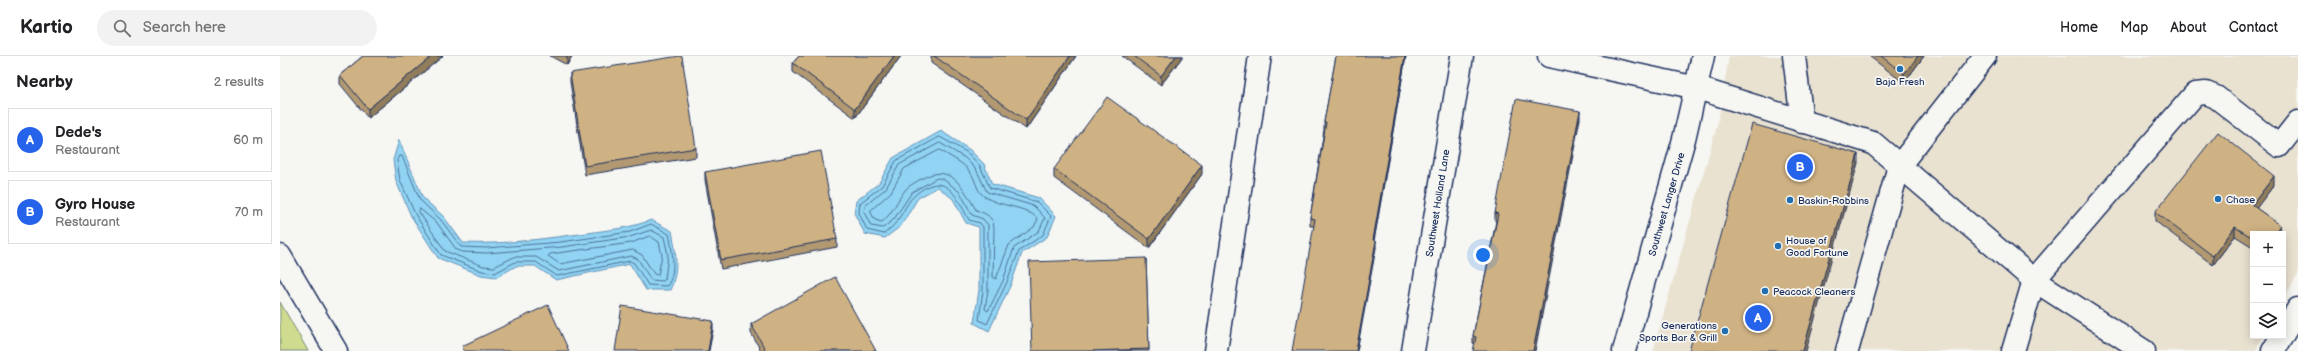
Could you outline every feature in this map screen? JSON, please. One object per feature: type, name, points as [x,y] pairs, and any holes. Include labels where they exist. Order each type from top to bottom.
[{"type":"main road","points":[[1216,351],[1260,56]]},
{"type":"main road","name":"Southwest Holland Lane","points":[[1413,351],[1462,56]]},
{"type":"main road","points":[[1549,56],[1697,88],[1873,143],[2034,280],[2144,351]]},
{"type":"main road","name":"Southwest Langer Drive","points":[[1624,351],[1697,88],[1702,56]]},
{"type":"main road","points":[[1794,56],[1802,122]]},
{"type":"main road","points":[[1847,351],[1899,166],[1984,56]]},
{"type":"main road","points":[[2013,351],[2034,280],[2195,94],[2206,93],[2216,97],[2280,146],[2298,122]]},
{"type":"main road","points":[[280,256],[336,351]]},
{"type":"main road","points":[[2286,328],[2298,309]]},
{"type":"main road","points":[[2273,351],[2280,339]]},
{"type":"shaded area","points":[[1729,56],[2298,56],[2298,274],[2286,295],[2286,231],[2250,231],[2250,339],[2261,339],[2255,351],[1653,351],[1718,122]]},
{"type":"green space","points":[[280,302],[308,351],[280,351]]},
{"type":"water","points":[[941,131],[970,150],[984,164],[992,184],[1039,198],[1056,216],[1047,237],[1022,253],[1011,284],[989,331],[974,323],[979,290],[979,227],[966,223],[953,199],[938,187],[918,198],[901,226],[885,238],[865,234],[854,213],[856,201],[879,183],[893,158]]},
{"type":"water","points":[[399,140],[423,198],[444,217],[463,243],[494,243],[541,239],[620,228],[651,220],[672,231],[675,246],[676,268],[670,290],[646,290],[630,264],[556,280],[535,266],[516,266],[497,277],[481,275],[438,258],[411,216],[396,181],[393,160]]},
{"type":"building","points":[[363,56],[432,56],[368,109],[340,75]]},
{"type":"building","points":[[682,56],[696,148],[585,166],[570,73]]},
{"type":"building","points":[[799,56],[894,56],[855,109],[793,63]]},
{"type":"building","points":[[934,56],[1070,56],[1026,120]]},
{"type":"building","points":[[1134,56],[1176,56],[1161,76]]},
{"type":"building","points":[[1336,56],[1405,56],[1373,240],[1376,241],[1356,351],[1292,351],[1315,219],[1310,218],[1326,122],[1324,122]]},
{"type":"building","points":[[1881,56],[1918,56],[1904,74]]},
{"type":"building","points":[[1107,97],[1202,165],[1149,239],[1054,169]]},
{"type":"building","points":[[1516,99],[1580,111],[1533,351],[1473,351],[1476,337],[1473,336],[1498,214],[1495,213]]},
{"type":"building","points":[[1752,124],[1858,154],[1803,351],[1689,351]]},
{"type":"building","name":"Chase","points":[[2218,132],[2274,176],[2252,205],[2280,225],[2276,231],[2250,231],[2250,236],[2235,227],[2213,256],[2155,212]]},
{"type":"building","points":[[821,151],[837,239],[721,260],[705,172]]},
{"type":"building","points":[[1146,258],[1149,349],[1032,351],[1029,262]]},
{"type":"building","points":[[835,277],[876,351],[766,351],[751,324]]},
{"type":"building","points":[[548,305],[569,351],[464,351],[462,346]]},
{"type":"building","points":[[622,306],[713,321],[708,351],[615,351]]},
{"type":"place","name":"Baja Fresh","points":[[1900,69]]},
{"type":"place","name":"Gyro House","points":[[1800,167]]},
{"type":"place","name":"Chase","points":[[2218,199]]},
{"type":"place","name":"Baskin-Robbins","points":[[1790,200]]},
{"type":"place","name":"House of Good Fortune","points":[[1778,246]]},
{"type":"place","name":"Peacock Cleaners","points":[[1765,291]]},
{"type":"place","name":"Dede's","points":[[1758,318]]},
{"type":"place","name":"Generations Sports Bar & Grill","points":[[1725,331]]}]
